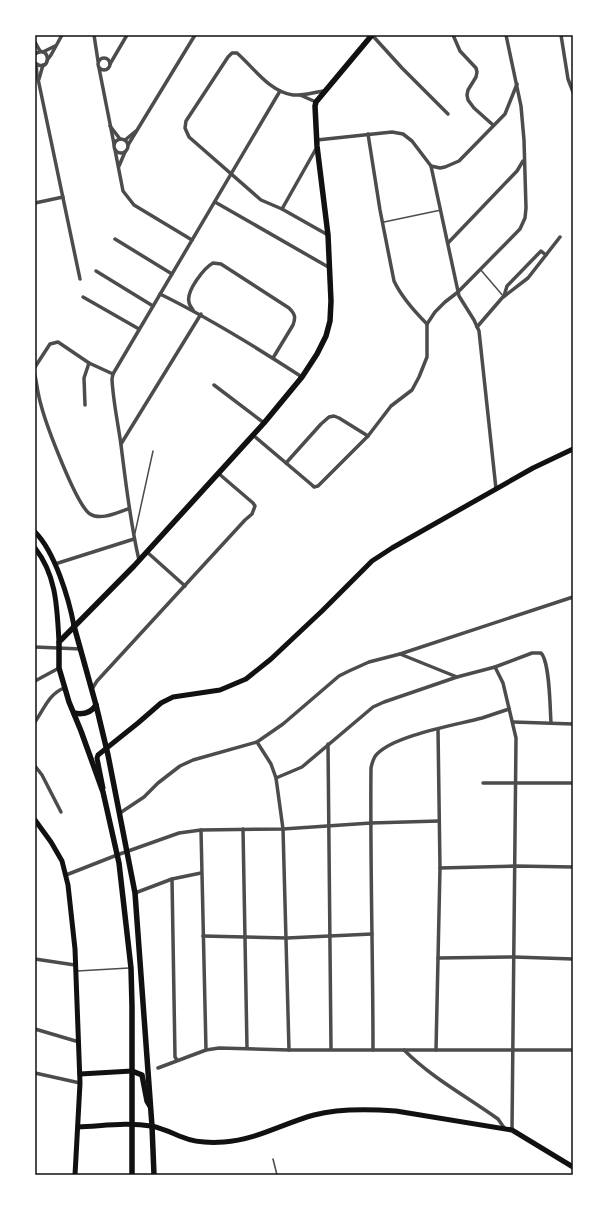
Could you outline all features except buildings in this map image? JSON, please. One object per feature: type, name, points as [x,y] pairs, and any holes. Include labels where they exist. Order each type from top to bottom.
[{"type":"main road","points":[[59,645],[74,626],[147,552],[264,423],[302,377],[317,354],[326,336],[330,321],[331,300],[328,235],[317,146],[315,113],[316,102],[372,35]]},
{"type":"main road","points":[[103,792],[103,784],[97,758],[100,752],[127,733],[161,703],[173,696],[220,690],[246,679],[271,659],[372,561],[496,489],[573,449]]},
{"type":"main road","points":[[35,532],[45,545],[55,564],[72,613],[74,626],[92,689],[106,747],[128,852],[135,893],[151,1108],[154,1175]]},
{"type":"main road","points":[[35,548],[50,574],[57,603],[59,645],[58,668],[103,792],[117,855],[131,968],[132,1175]]},
{"type":"main road","points":[[74,713],[85,714],[93,710],[96,705]]},
{"type":"main road","points":[[35,820],[62,861],[68,886],[76,964],[80,1074],[75,1175]]},
{"type":"main road","points":[[80,1074],[132,1071],[142,1075],[147,1101],[151,1108]]},
{"type":"main road","points":[[78,1127],[132,1124],[152,1126],[194,1141],[205,1143],[225,1142],[258,1135],[308,1117],[329,1112],[380,1110],[396,1111],[512,1130],[573,1167]]},
{"type":"street","points":[[38,80],[43,65],[46,63],[62,35]]},
{"type":"street","points":[[94,35],[97,48],[102,58]]},
{"type":"street","points":[[102,80],[106,69],[109,67],[128,35]]},
{"type":"street","points":[[119,167],[125,152],[128,149],[128,145],[195,35]]},
{"type":"street","points":[[372,35],[402,68],[448,114]]},
{"type":"street","points":[[453,35],[460,51],[476,68],[477,72],[476,77],[468,90],[468,100],[474,108],[493,125]]},
{"type":"street","points":[[253,435],[314,487],[318,486],[368,436],[391,406],[412,390],[419,378],[427,357],[427,324],[435,312],[458,292],[520,229],[525,218],[526,208],[524,140],[521,106],[506,35]]},
{"type":"street","points":[[561,35],[568,79],[573,92]]},
{"type":"street","points":[[35,42],[42,52],[47,55],[48,59]]},
{"type":"street","points":[[35,54],[55,46]]},
{"type":"street","points":[[97,48],[96,53],[98,65],[100,68],[123,191],[126,197],[134,205],[192,240]]},
{"type":"street","points":[[316,102],[299,95],[280,91],[270,85],[237,53],[232,53],[186,121],[185,128],[189,136],[261,200],[282,209],[328,235]]},
{"type":"street","points":[[98,61],[102,58],[108,59],[116,54]]},
{"type":"street","points":[[108,59],[110,64]]},
{"type":"street","points":[[43,65],[39,66],[35,64],[80,279]]},
{"type":"street","points":[[100,68],[103,70],[106,69]]},
{"type":"street","points":[[431,166],[440,168],[459,161],[505,114],[517,84]]},
{"type":"street","points":[[139,560],[128,509],[121,444],[115,411],[112,379],[113,374],[280,91]]},
{"type":"street","points":[[299,95],[325,91]]},
{"type":"street","points":[[110,125],[120,139],[125,140],[128,145]]},
{"type":"street","points":[[125,140],[137,131]]},
{"type":"street","points":[[317,140],[392,132],[403,134],[412,141],[431,166],[459,296],[478,327],[496,489]]},
{"type":"street","points":[[368,134],[382,223],[392,272],[398,290],[427,324]]},
{"type":"street","points":[[114,144],[120,139]]},
{"type":"street","points":[[282,209],[317,146]]},
{"type":"street","points":[[115,150],[121,153],[125,152]]},
{"type":"street","points":[[448,243],[512,176],[524,160]]},
{"type":"street","points":[[35,203],[63,197]]},
{"type":"street","points":[[215,202],[330,268]]},
{"type":"street","points":[[478,327],[504,297],[528,278],[560,237]]},
{"type":"street","points":[[115,240],[172,274]]},
{"type":"street","points":[[504,297],[507,286],[541,251],[546,254]]},
{"type":"street","points":[[193,310],[189,302],[189,298],[195,283],[207,266],[213,263],[221,264],[289,308],[294,314],[295,319],[293,325],[273,358]]},
{"type":"street","points":[[96,271],[153,306]]},
{"type":"street","points":[[160,294],[201,314],[302,377]]},
{"type":"street","points":[[83,297],[139,329]]},
{"type":"street","points":[[121,444],[201,314]]},
{"type":"street","points":[[35,367],[50,344],[58,342],[89,363],[113,374]]},
{"type":"street","points":[[85,405],[84,378],[89,363]]},
{"type":"street","points":[[35,375],[45,420],[81,504],[90,514],[98,516],[110,515],[128,509]]},
{"type":"street","points":[[214,385],[264,423]]},
{"type":"street","points":[[286,463],[329,417],[334,416],[340,418],[368,436]]},
{"type":"street","points":[[92,689],[97,681],[252,514],[255,506],[248,497],[218,473]]},
{"type":"street","points":[[55,564],[134,539]]},
{"type":"street","points":[[147,552],[185,586]]},
{"type":"street","points":[[120,813],[144,797],[158,783],[180,766],[193,760],[257,742],[283,724],[339,676],[369,662],[400,654],[573,597]]},
{"type":"street","points":[[35,647],[59,645],[81,649]]},
{"type":"street","points":[[276,778],[302,767],[373,707],[457,677],[495,667],[532,653],[538,652],[543,655],[546,664],[551,723]]},
{"type":"street","points":[[400,654],[457,677]]},
{"type":"street","points":[[495,667],[503,683],[516,738],[512,1130]]},
{"type":"street","points":[[35,681],[58,668]]},
{"type":"street","points":[[35,722],[49,699],[56,692],[64,688]]},
{"type":"street","points":[[373,1050],[371,768],[373,760],[378,753],[407,737],[509,709]]},
{"type":"street","points":[[513,722],[573,724]]},
{"type":"street","points":[[436,1050],[440,868],[438,729]]},
{"type":"street","points":[[257,742],[271,764],[276,778],[283,828],[289,1050]]},
{"type":"street","points":[[328,744],[331,1049]]},
{"type":"street","points":[[35,766],[52,792],[61,812]]},
{"type":"street","points":[[483,783],[573,783]]},
{"type":"street","points":[[66,875],[179,833],[201,830],[243,828],[283,828],[439,821]]},
{"type":"street","points":[[243,828],[247,1048]]},
{"type":"street","points":[[201,830],[202,936],[206,1050]]},
{"type":"street","points":[[440,868],[515,866],[573,867]]},
{"type":"street","points":[[135,893],[172,879],[202,873]]},
{"type":"street","points":[[172,879],[175,1057],[177,1060]]},
{"type":"street","points":[[202,936],[287,938],[372,934]]},
{"type":"street","points":[[438,958],[514,957],[573,959]]},
{"type":"street","points":[[35,960],[76,964]]},
{"type":"street","points":[[35,1029],[78,1042]]},
{"type":"street","points":[[158,1068],[206,1050],[218,1048],[289,1050],[573,1050]]},
{"type":"street","points":[[404,1050],[430,1073],[498,1119],[505,1129]]},
{"type":"street","points":[[35,1073],[80,1083]]},
{"type":"lane","points":[[382,223],[441,210]]},
{"type":"lane","points":[[480,269],[504,297]]},
{"type":"lane","points":[[134,539],[153,451]]},
{"type":"lane","points":[[76,971],[131,968]]},
{"type":"lane","points":[[272,1159],[277,1175]]}]
